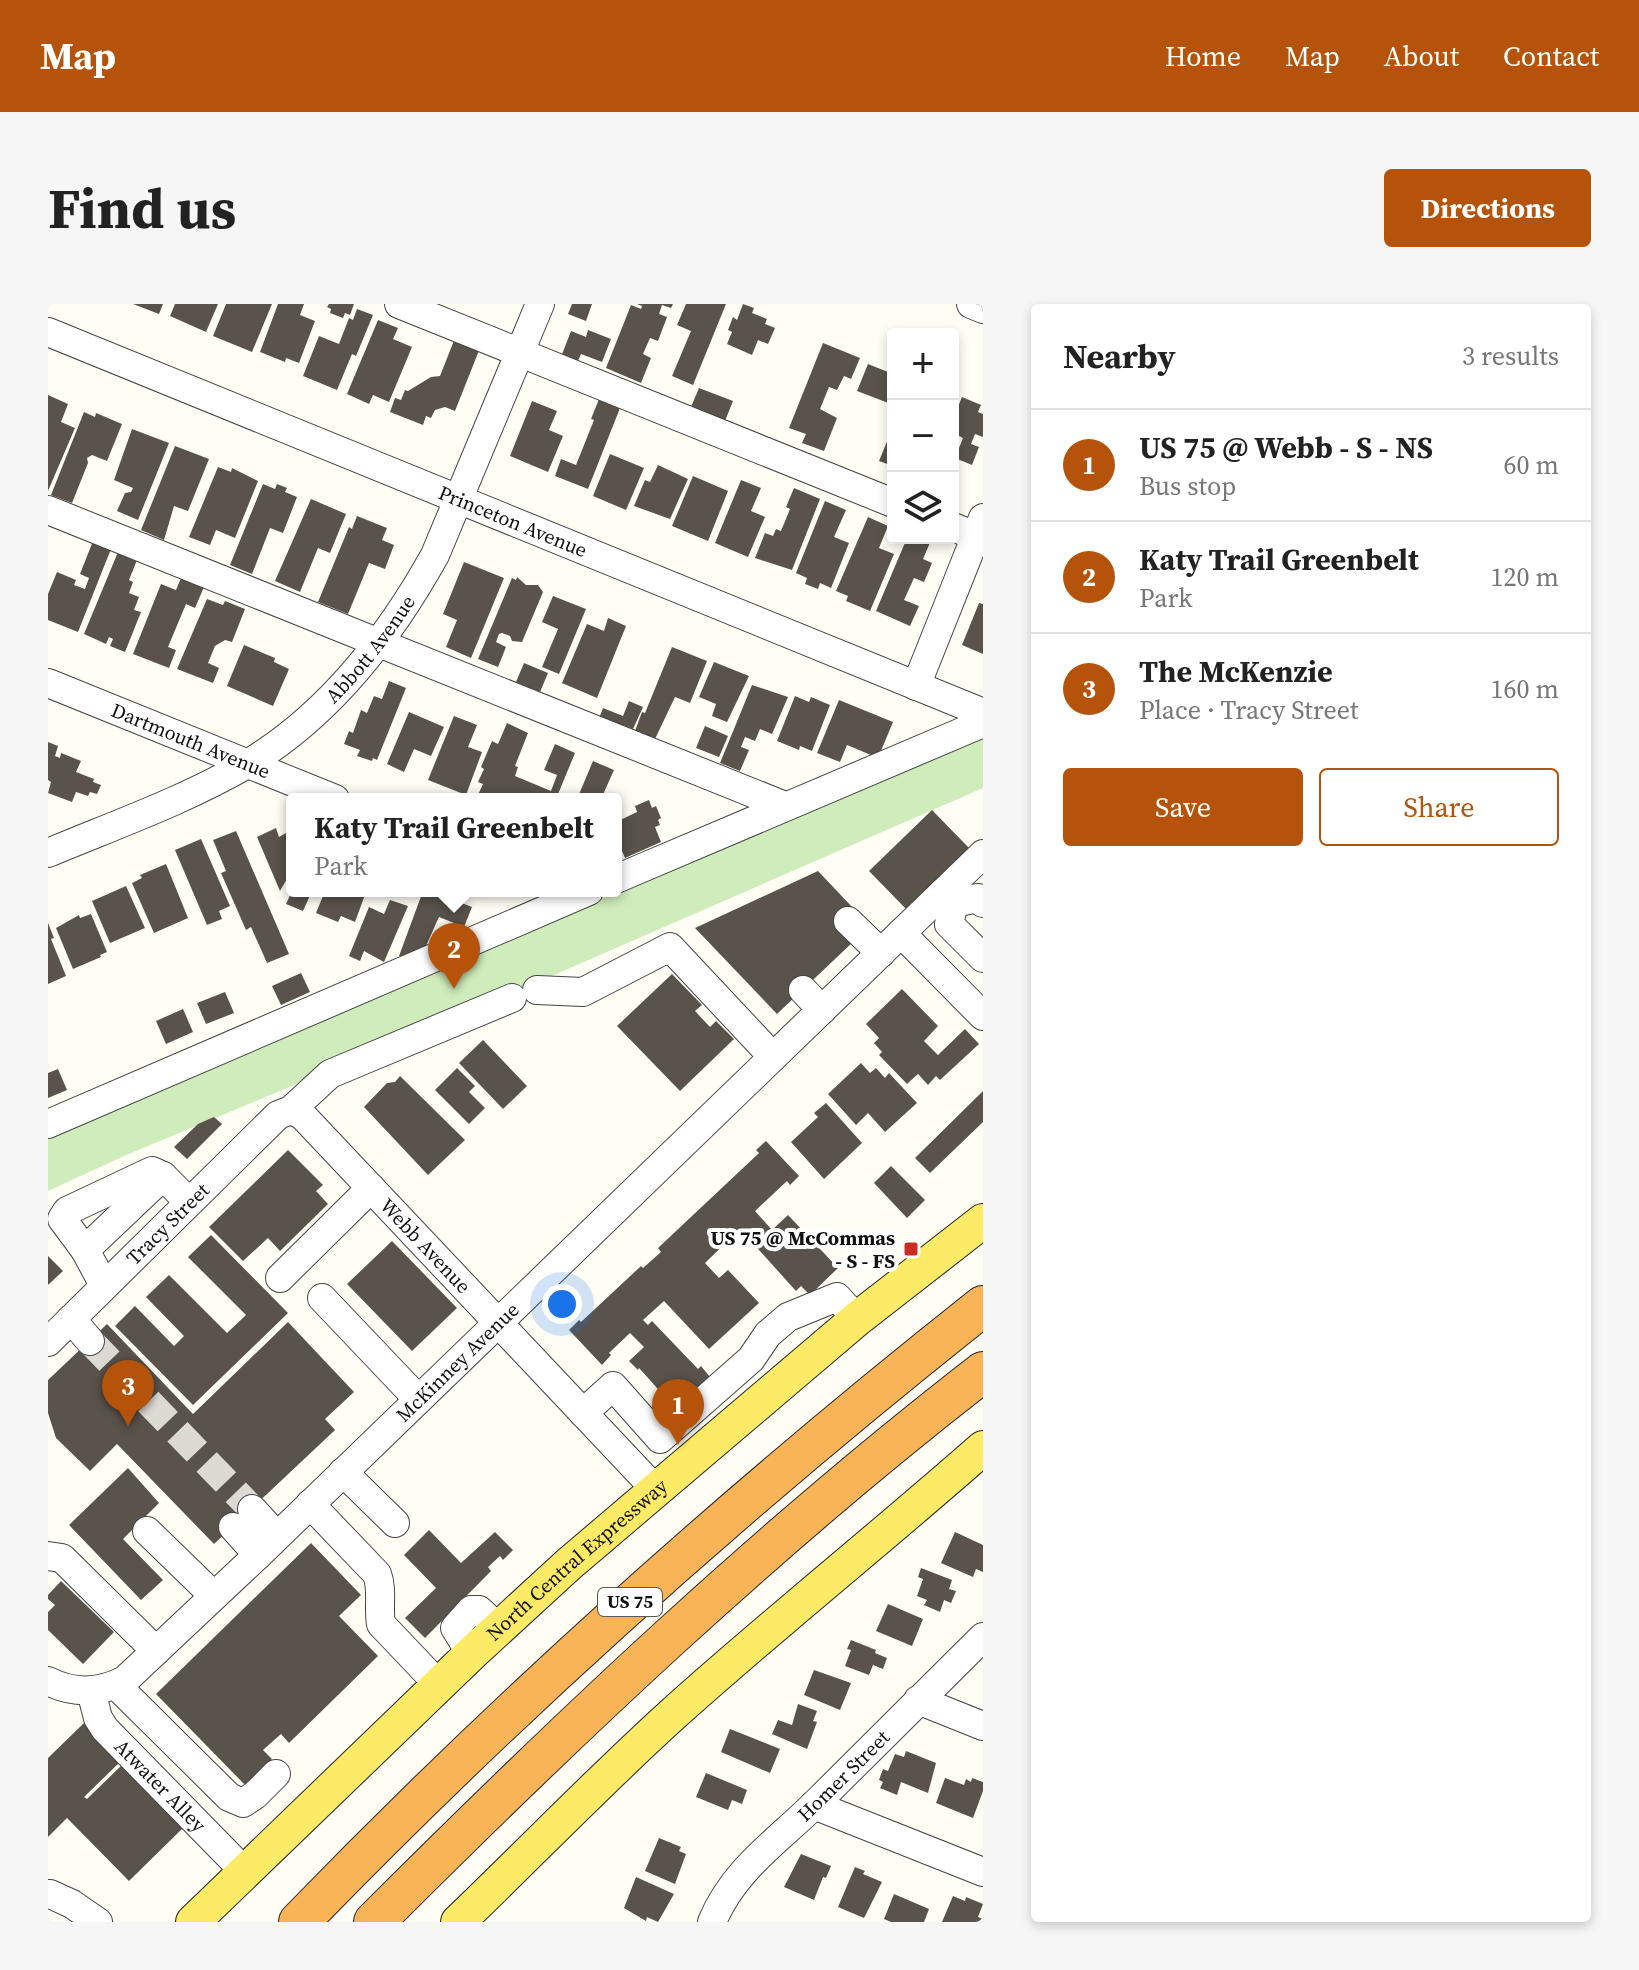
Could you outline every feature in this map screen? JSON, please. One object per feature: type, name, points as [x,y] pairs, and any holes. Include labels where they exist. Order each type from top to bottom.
[{"type":"highway","name":"US 75","points":[[299,1922],[467,1754],[643,1591],[823,1436],[983,1306]]},
{"type":"highway","name":"US 75","points":[[374,1922],[522,1774],[718,1593],[983,1372]]},
{"type":"main road","name":"North Central Expressway","points":[[193,1922],[498,1628],[857,1319],[983,1221]]},
{"type":"main road","points":[[458,1922],[680,1708],[983,1448]]},
{"type":"street","points":[[399,304],[887,501]]},
{"type":"street","name":"Abbott Avenue","points":[[48,853],[191,792],[247,764],[327,701],[379,643],[414,594],[435,555],[540,304]]},
{"type":"street","points":[[971,304],[983,309]]},
{"type":"street","name":"Princeton Avenue","points":[[48,332],[916,686],[980,716]]},
{"type":"street","points":[[48,510],[785,806]]},
{"type":"street","points":[[916,686],[974,530]]},
{"type":"street","name":"Dartmouth Avenue","points":[[48,683],[320,793]]},
{"type":"street","points":[[622,876],[980,716]]},
{"type":"street","name":"McKinney Avenue","points":[[104,1688],[125,1680],[156,1651],[773,1057],[812,1000],[881,953],[901,933],[949,898],[983,854]]},
{"type":"street","points":[[48,1124],[575,897]]},
{"type":"street","points":[[983,903],[978,898],[949,898],[949,924],[983,958]]},
{"type":"street","points":[[848,921],[881,953]]},
{"type":"street","points":[[901,933],[983,1016]]},
{"type":"street","name":"Tracy Street","points":[[48,1342],[278,1115],[291,1110],[330,1074],[524,994],[583,992],[670,947],[773,1057]]},
{"type":"street","name":"Webb Avenue","points":[[291,1110],[302,1115],[656,1490]]},
{"type":"street","points":[[104,1285],[85,1250],[62,1219],[67,1211],[152,1171],[163,1176],[189,1202]]},
{"type":"street","points":[[85,1250],[163,1176]]},
{"type":"street","points":[[280,1278],[371,1188]]},
{"type":"street","points":[[583,1413],[613,1386],[660,1439],[751,1359],[768,1334],[788,1317],[837,1297],[857,1319]]},
{"type":"street","points":[[322,1298],[418,1399]]},
{"type":"street","points":[[71,1319],[90,1341]]},
{"type":"street","points":[[343,1472],[395,1523]]},
{"type":"street","points":[[310,1504],[377,1574],[381,1583],[381,1624],[438,1684]]},
{"type":"street","points":[[242,1518],[267,1545]]},
{"type":"street","points":[[147,1531],[214,1596]]},
{"type":"street","points":[[48,1556],[62,1558],[156,1651]]},
{"type":"street","name":"Homer Street","points":[[722,1919],[736,1877],[814,1805],[983,1637]]},
{"type":"street","points":[[51,1684],[104,1688],[229,1797],[243,1803],[276,1774]]},
{"type":"street","name":"Atwater Alley","points":[[104,1688],[98,1718],[105,1729],[245,1872]]},
{"type":"street","points":[[918,1700],[983,1726]]},
{"type":"street","points":[[814,1805],[983,1872]]},
{"type":"street","points":[[56,1910],[72,1904],[98,1922]]},
{"type":"green space","points":[[983,735],[983,788],[48,1191],[48,1135],[604,897],[622,897],[622,889]]},
{"type":"building","points":[[133,304],[163,304],[159,314]]},
{"type":"building","points":[[175,304],[218,304],[206,332],[170,316]]},
{"type":"building","points":[[226,304],[272,304],[252,352],[213,336]]},
{"type":"building","points":[[278,304],[304,304],[300,315],[315,321],[299,363],[286,358],[285,362],[260,352]]},
{"type":"building","points":[[329,304],[354,304],[350,315],[345,313],[343,318],[330,313]]},
{"type":"building","points":[[572,304],[592,304],[586,321],[568,314]]},
{"type":"building","points":[[637,304],[673,304],[671,308],[662,305],[659,314],[667,317],[658,341],[650,338],[643,354],[651,358],[641,383],[606,368],[631,305],[641,309],[642,306]]},
{"type":"building","points":[[686,304],[726,304],[693,385],[672,376],[691,331],[677,325]]},
{"type":"building","points":[[743,304],[754,308],[752,313],[767,319],[765,324],[775,328],[768,344],[758,340],[752,355],[727,344],[733,317],[737,320]]},
{"type":"building","points":[[357,309],[373,315],[356,356],[352,354],[337,390],[303,376],[319,336],[339,344],[349,318],[353,320]]},
{"type":"building","points":[[378,320],[398,328],[393,339],[412,347],[389,402],[373,395],[369,404],[347,394]]},
{"type":"building","points":[[588,330],[611,339],[602,362],[581,354],[577,363],[561,357],[571,331],[586,337]]},
{"type":"building","points":[[455,338],[480,348],[455,411],[445,407],[435,410],[431,418],[426,416],[423,425],[390,412],[395,398],[401,400],[405,390],[431,377],[440,376]]},
{"type":"building","points":[[823,343],[860,358],[851,379],[844,376],[837,390],[829,387],[820,409],[837,418],[824,451],[802,443],[806,434],[789,428]]},
{"type":"building","points":[[868,364],[887,372],[887,402],[857,391]]},
{"type":"building","points":[[699,388],[733,401],[725,421],[691,407]]},
{"type":"building","points":[[48,395],[68,404],[61,422],[75,428],[48,491]]},
{"type":"building","points":[[962,397],[981,405],[978,412],[983,414],[983,437],[975,434],[971,444],[979,447],[972,465],[959,460],[963,438],[959,436],[959,404]]},
{"type":"building","points":[[599,399],[620,408],[588,489],[555,476],[561,459],[576,465]]},
{"type":"building","points":[[532,401],[557,411],[549,430],[563,436],[548,472],[510,456]]},
{"type":"building","points":[[84,412],[95,417],[96,413],[122,424],[107,461],[92,455],[87,458],[88,463],[72,503],[51,495]]},
{"type":"building","points":[[132,429],[169,443],[138,520],[117,511],[125,493],[133,488],[114,480]]},
{"type":"building","points":[[887,442],[887,464],[879,461]]},
{"type":"building","points":[[175,446],[209,459],[188,511],[174,506],[164,540],[141,530]]},
{"type":"building","points":[[610,454],[644,468],[626,510],[593,496]]},
{"type":"building","points":[[658,465],[688,479],[670,519],[634,506],[645,480],[650,482]]},
{"type":"building","points":[[218,467],[231,472],[232,468],[258,481],[235,538],[216,530],[210,545],[189,537]]},
{"type":"building","points":[[693,476],[728,491],[708,541],[672,526]]},
{"type":"building","points":[[741,480],[761,488],[751,511],[765,517],[748,557],[715,543]]},
{"type":"building","points":[[263,484],[275,489],[277,484],[297,497],[283,533],[270,528],[252,574],[230,565]]},
{"type":"building","points":[[794,488],[820,499],[792,570],[755,558],[765,533],[773,536],[776,529],[781,531]]},
{"type":"building","points":[[311,499],[346,514],[330,553],[318,548],[300,592],[275,581]]},
{"type":"building","points":[[825,501],[846,510],[834,537],[849,543],[831,588],[820,583],[818,589],[805,584],[807,578],[796,573]]},
{"type":"building","points":[[357,516],[387,528],[382,540],[394,545],[385,569],[369,563],[348,614],[318,602],[349,527],[352,529]]},
{"type":"building","points":[[868,517],[887,526],[879,548],[894,554],[870,611],[846,601],[848,596],[836,591]]},
{"type":"building","points":[[93,541],[111,549],[78,632],[48,620],[48,594],[57,572],[76,580],[74,585],[85,589],[89,578],[80,574]]},
{"type":"building","points":[[904,544],[929,544],[923,559],[932,563],[924,582],[914,578],[904,600],[919,606],[910,626],[876,611]]},
{"type":"building","points":[[118,552],[137,560],[129,580],[133,582],[129,593],[139,597],[134,610],[141,612],[125,652],[110,646],[113,639],[109,637],[106,644],[84,634]]},
{"type":"building","points":[[464,562],[504,578],[471,658],[446,647],[457,620],[443,614]]},
{"type":"building","points":[[517,577],[526,585],[538,585],[543,592],[522,642],[499,634],[496,642],[506,647],[498,667],[478,659],[512,578],[516,580]]},
{"type":"building","points":[[181,578],[204,587],[195,608],[186,604],[168,647],[176,650],[169,668],[133,654],[161,584],[176,590]]},
{"type":"building","points":[[553,596],[586,609],[559,674],[542,667],[558,629],[542,622]]},
{"type":"building","points":[[207,599],[223,605],[225,601],[245,609],[232,642],[225,640],[215,646],[208,663],[219,668],[213,683],[177,669]]},
{"type":"building","points":[[979,603],[983,604],[983,654],[962,645]]},
{"type":"building","points":[[608,618],[626,626],[597,698],[562,683],[587,624],[604,631]]},
{"type":"building","points":[[244,645],[275,658],[274,662],[289,669],[273,706],[227,686]]},
{"type":"building","points":[[672,647],[707,661],[690,703],[675,697],[655,739],[635,731]]},
{"type":"building","points":[[714,662],[749,676],[727,722],[712,716],[716,704],[699,697]]},
{"type":"building","points":[[524,663],[548,673],[540,692],[516,682]]},
{"type":"building","points":[[389,681],[406,688],[377,760],[373,758],[372,761],[357,756],[360,750],[344,744],[349,731],[353,733],[361,710],[367,713],[374,696],[382,699]]},
{"type":"building","points":[[752,685],[788,697],[772,734],[760,729],[755,741],[745,737],[741,747],[749,750],[740,771],[720,763]]},
{"type":"building","points":[[795,696],[809,702],[811,697],[830,705],[812,751],[800,746],[799,750],[777,741]]},
{"type":"building","points":[[839,700],[893,722],[878,758],[847,745],[840,762],[817,753]]},
{"type":"building","points":[[629,701],[643,707],[633,729],[623,725],[621,730],[598,721],[603,708],[623,716]]},
{"type":"building","points":[[409,712],[444,727],[431,756],[414,749],[404,772],[387,764]]},
{"type":"building","points":[[454,716],[477,725],[468,747],[482,752],[467,793],[428,780]]},
{"type":"building","points":[[507,723],[528,733],[515,766],[518,767],[515,776],[551,791],[557,775],[544,770],[555,744],[575,753],[558,793],[479,793],[483,784],[478,782],[484,769],[481,767],[492,741],[498,744]]},
{"type":"building","points":[[705,726],[728,736],[719,757],[696,748]]},
{"type":"building","points":[[48,742],[58,746],[55,756],[60,758],[61,753],[81,761],[76,772],[101,785],[97,794],[90,792],[88,796],[76,792],[72,802],[48,793],[51,782],[48,780]]},
{"type":"building","points":[[593,761],[614,770],[604,793],[580,793]]},
{"type":"building","points":[[649,800],[652,808],[656,806],[661,818],[658,820],[660,825],[655,827],[661,842],[625,858],[622,851],[622,819],[637,812],[635,806]]},
{"type":"building","points":[[932,810],[970,849],[907,910],[869,871]]},
{"type":"building","points":[[276,828],[279,837],[286,833],[286,880],[280,891],[257,837]]},
{"type":"building","points":[[236,831],[289,954],[267,963],[251,927],[246,930],[221,873],[226,871],[213,840]]},
{"type":"building","points":[[201,839],[230,906],[219,911],[222,919],[207,925],[175,850]]},
{"type":"building","points":[[166,864],[188,918],[154,933],[132,883],[142,878],[140,875]]},
{"type":"building","points":[[818,871],[855,910],[853,942],[777,1014],[695,928]]},
{"type":"building","points":[[126,886],[145,928],[110,943],[92,901]]},
{"type":"building","points":[[289,897],[309,897],[303,911],[286,904]]},
{"type":"building","points":[[323,897],[364,897],[355,922],[341,916],[338,922],[316,913]]},
{"type":"building","points":[[421,897],[449,898],[472,907],[464,927],[439,917],[425,948],[409,960],[399,956]]},
{"type":"building","points":[[390,900],[408,906],[384,962],[364,951],[360,961],[349,956],[369,907],[384,914]]},
{"type":"building","points":[[91,914],[107,952],[73,969],[56,928],[79,915],[80,918]]},
{"type":"building","points":[[48,923],[66,976],[48,984]]},
{"type":"building","points":[[301,973],[310,992],[281,1005],[272,986]]},
{"type":"building","points":[[672,974],[702,1005],[695,1011],[710,1027],[716,1021],[734,1039],[680,1091],[617,1026]]},
{"type":"building","points":[[902,989],[938,1026],[924,1041],[938,1055],[965,1029],[979,1044],[940,1080],[936,1076],[928,1085],[918,1074],[907,1084],[879,1055],[882,1052],[874,1043],[879,1038],[866,1024]]},
{"type":"building","points":[[225,992],[234,1013],[206,1024],[197,1003]]},
{"type":"building","points":[[183,1009],[193,1032],[166,1044],[156,1021]]},
{"type":"building","points":[[483,1040],[527,1086],[503,1109],[459,1063]]},
{"type":"building","points":[[861,1063],[870,1073],[876,1068],[885,1078],[889,1073],[917,1103],[885,1132],[868,1113],[856,1125],[828,1094]]},
{"type":"building","points":[[457,1068],[475,1086],[469,1092],[485,1108],[469,1124],[435,1090]]},
{"type":"building","points":[[58,1069],[67,1090],[48,1098],[48,1073]]},
{"type":"building","points":[[400,1076],[465,1140],[428,1175],[364,1107],[387,1083],[395,1082]]},
{"type":"building","points":[[983,1091],[983,1122],[930,1173],[915,1158]]},
{"type":"building","points":[[826,1103],[862,1143],[824,1179],[791,1142],[818,1117],[814,1113]]},
{"type":"building","points":[[214,1117],[222,1124],[187,1159],[174,1147],[198,1124]]},
{"type":"building","points":[[766,1141],[799,1176],[790,1185],[787,1181],[755,1211],[772,1230],[788,1215],[838,1268],[810,1295],[801,1286],[796,1291],[740,1229],[705,1263],[719,1278],[728,1270],[759,1303],[709,1349],[664,1301],[643,1320],[648,1325],[652,1321],[698,1369],[701,1366],[710,1377],[676,1409],[629,1361],[644,1347],[630,1333],[609,1353],[611,1355],[602,1365],[569,1330],[661,1252],[658,1248],[759,1153],[756,1150]]},
{"type":"building","points":[[288,1150],[323,1185],[316,1191],[328,1204],[280,1251],[268,1238],[243,1261],[209,1227]]},
{"type":"building","points":[[891,1166],[925,1200],[907,1218],[874,1183]]},
{"type":"building","points":[[211,1235],[288,1313],[193,1405],[115,1326],[135,1306],[174,1346],[184,1336],[146,1297],[169,1275],[227,1333],[246,1315],[188,1257]]},
{"type":"building","points":[[392,1241],[457,1308],[412,1351],[347,1284]]},
{"type":"building","points":[[48,1256],[63,1271],[48,1285]]},
{"type":"building","points":[[288,1322],[354,1392],[325,1419],[335,1430],[214,1544],[117,1444],[90,1471],[56,1438],[48,1413],[48,1380],[107,1324],[193,1414]]},
{"type":"building","points":[[128,1468],[159,1503],[123,1539],[163,1580],[141,1600],[69,1525]]},
{"type":"building","points":[[429,1530],[461,1563],[495,1532],[513,1550],[503,1560],[500,1556],[488,1567],[491,1571],[425,1638],[405,1618],[436,1588],[404,1555]]},
{"type":"building","points":[[955,1532],[983,1545],[983,1572],[976,1569],[973,1577],[941,1563]]},
{"type":"building","points":[[311,1543],[361,1595],[339,1616],[378,1656],[289,1743],[281,1734],[263,1750],[272,1759],[245,1785],[156,1694]]},
{"type":"building","points":[[921,1568],[952,1580],[949,1589],[956,1591],[951,1603],[944,1600],[940,1612],[924,1605],[927,1600],[917,1596],[923,1579],[918,1577]]},
{"type":"building","points":[[61,1581],[114,1632],[83,1664],[48,1630],[48,1612],[55,1605],[48,1595]]},
{"type":"building","points":[[888,1604],[923,1619],[912,1646],[876,1631]]},
{"type":"building","points":[[851,1640],[887,1658],[883,1669],[873,1665],[869,1675],[845,1666]]},
{"type":"building","points":[[814,1670],[851,1683],[840,1710],[804,1695]]},
{"type":"building","points":[[798,1704],[817,1711],[813,1721],[817,1722],[807,1749],[772,1734],[778,1720],[792,1725]]},
{"type":"building","points":[[84,1723],[121,1761],[84,1797],[87,1799],[124,1763],[187,1824],[129,1881],[67,1818],[48,1837],[48,1758]]},
{"type":"building","points":[[730,1729],[780,1749],[770,1773],[721,1752]]},
{"type":"building","points":[[906,1751],[936,1763],[928,1793],[901,1782],[897,1795],[880,1788],[883,1769],[888,1771],[895,1754],[904,1757]]},
{"type":"building","points":[[706,1773],[747,1790],[742,1804],[732,1800],[728,1810],[696,1797]]},
{"type":"building","points":[[945,1778],[964,1785],[966,1779],[971,1782],[972,1778],[983,1782],[983,1791],[973,1818],[936,1803]]},
{"type":"building","points":[[659,1838],[681,1847],[679,1851],[686,1854],[675,1884],[645,1871]]},
{"type":"building","points":[[801,1854],[831,1866],[814,1900],[784,1887]]},
{"type":"building","points":[[855,1867],[882,1882],[864,1918],[838,1907]]},
{"type":"building","points":[[636,1877],[674,1894],[658,1922],[647,1917],[646,1921],[624,1908]]},
{"type":"building","points":[[894,1894],[929,1909],[924,1922],[891,1922],[884,1919]]},
{"type":"building","points":[[953,1896],[983,1904],[978,1917],[983,1922],[942,1922]]},
{"type":"tunnel","points":[[90,1341],[252,1509]]},
{"type":"place","name":"Katy Trail Greenbelt","points":[[454,989]]},
{"type":"place","name":"US 75 @ McCommas - S - FS","points":[[911,1249]]},
{"type":"place","name":"The McKenzie","points":[[128,1426]]},
{"type":"place","name":"US 75 @ Webb - S - NS","points":[[678,1445]]}]
